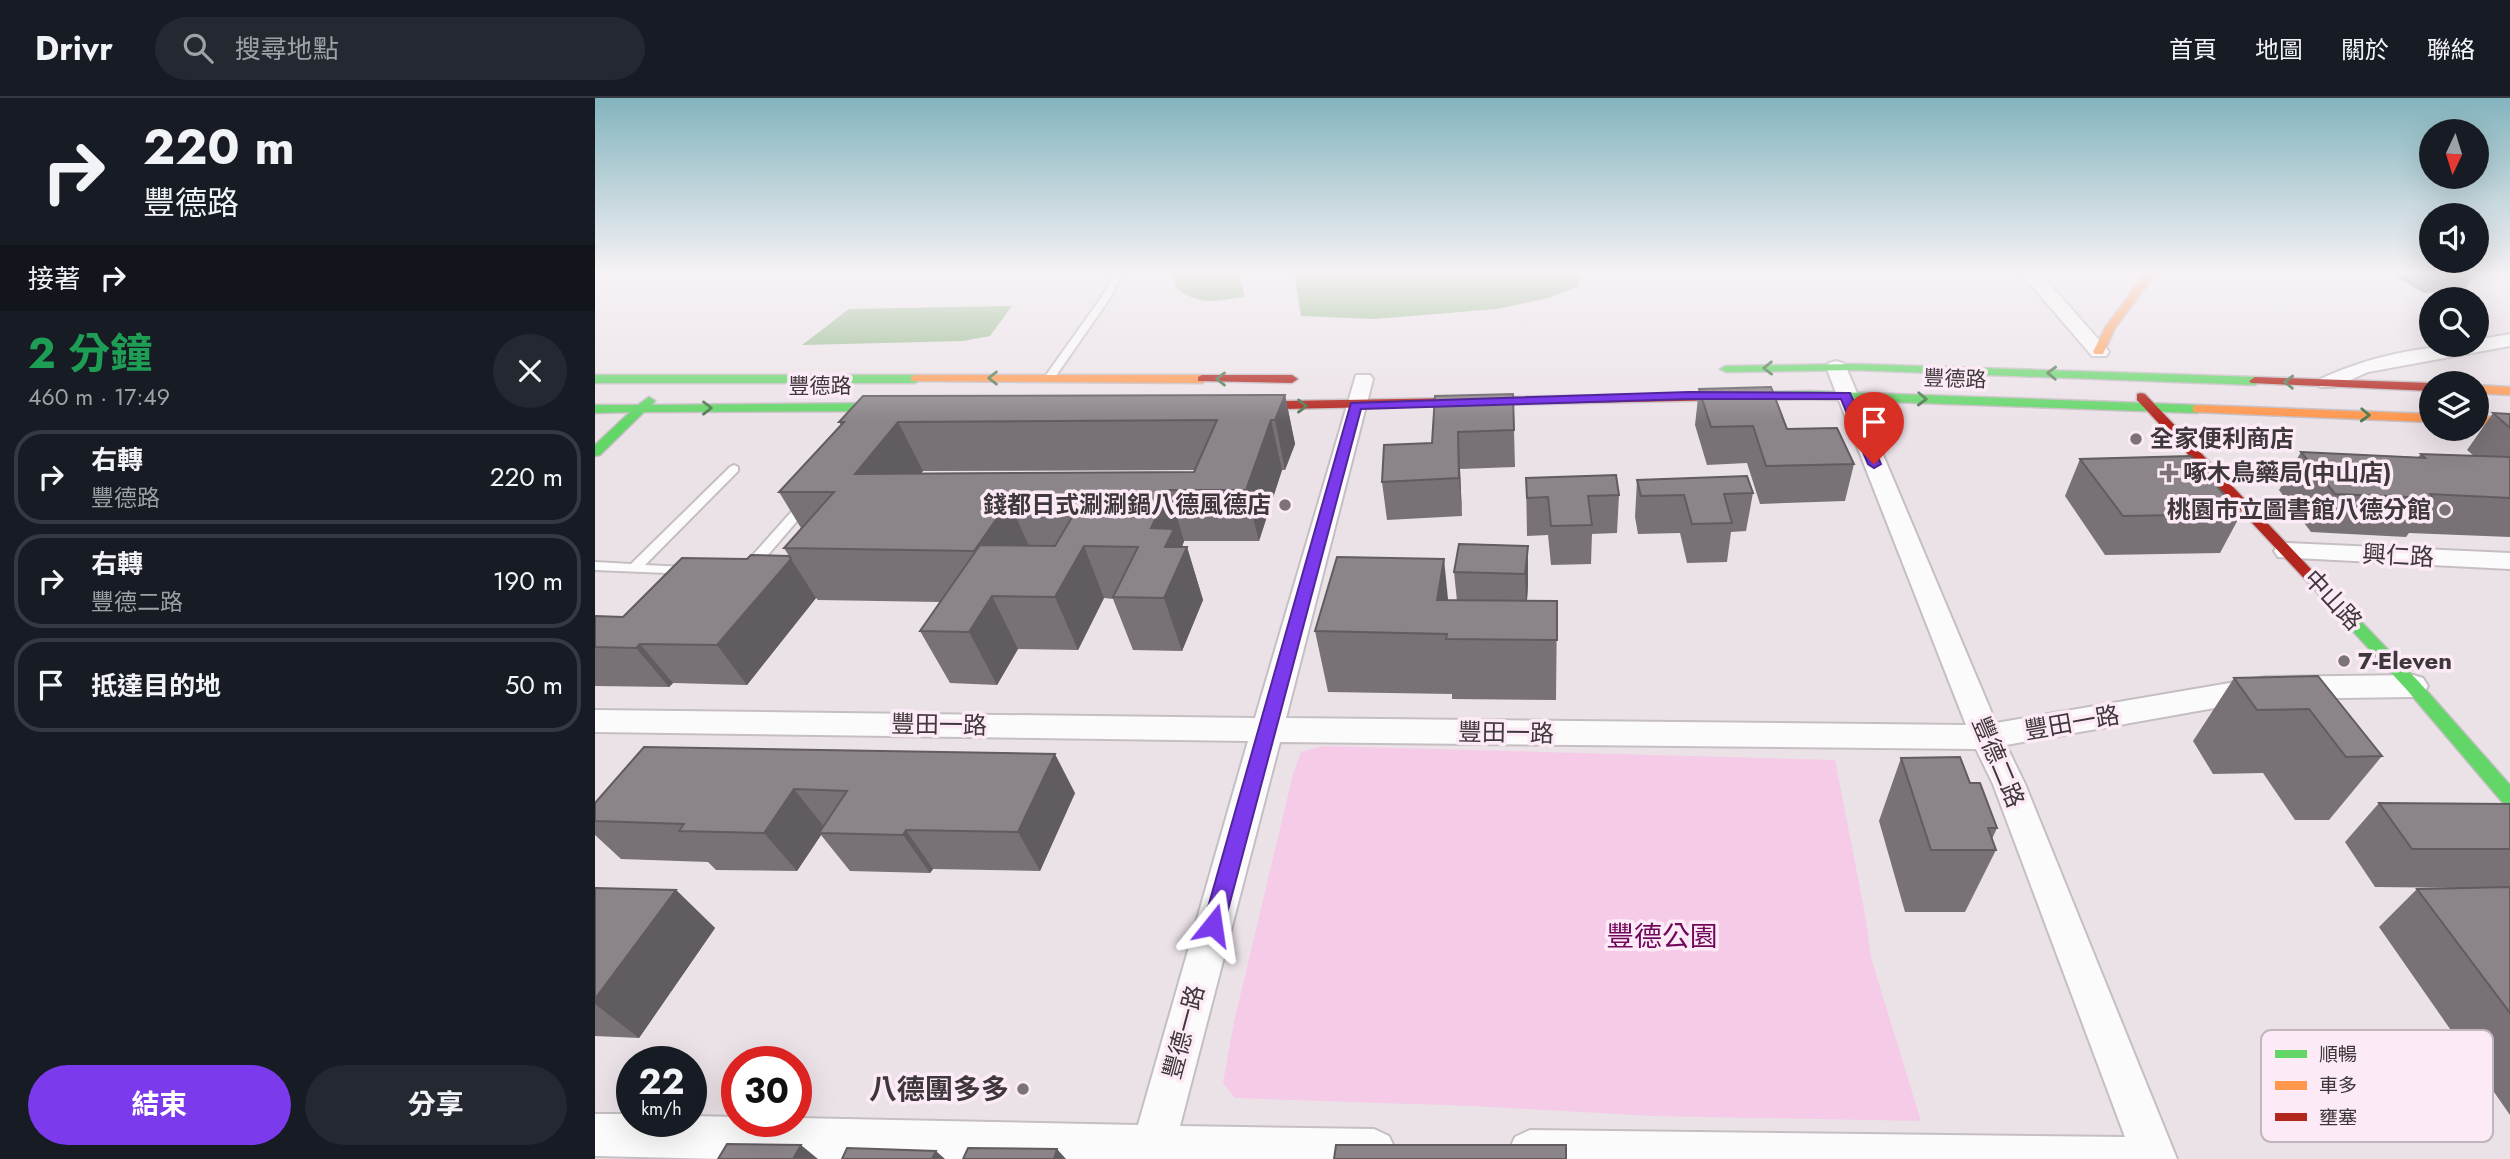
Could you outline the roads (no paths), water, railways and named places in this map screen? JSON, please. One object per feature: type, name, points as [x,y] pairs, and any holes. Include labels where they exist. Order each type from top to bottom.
[{"type":"main road","points":[[2074,353],[2099,352],[2114,323]]},
{"type":"main road","name":"中山路","points":[[2099,352],[2413,686],[2508,794]]},
{"type":"main road","points":[[1846,377],[1912,360],[2007,356]]},
{"type":"main road","name":"豐德路","points":[[1714,369],[1846,377],[2150,407],[2419,418]]},
{"type":"main road","name":"豐德路","points":[[1218,406],[1360,386],[1689,396],[1846,377],[2120,375],[2419,387]]},
{"type":"main road","name":"豐德路","points":[[595,379],[1307,379]]},
{"type":"main road","points":[[595,452],[639,408],[675,379]]},
{"type":"main road","points":[[2489,390],[2510,391]]},
{"type":"main road","name":"豐德路","points":[[595,409],[915,407]]},
{"type":"main road","points":[[2489,421],[2510,422]]},
{"type":"street","points":[[2073,323],[2099,352]]},
{"type":"street","points":[[2327,383],[2362,367],[2510,340]]},
{"type":"street","name":"豐德二路","points":[[1846,377],[2155,1159]]},
{"type":"street","name":"豐德一路","points":[[1151,1153],[1360,386]]},
{"type":"street","name":"興仁路","points":[[2287,551],[2510,561]]},
{"type":"street","name":"豐田一路","points":[[595,721],[1986,737],[2265,688],[2413,686]]},
{"type":"street","points":[[595,1135],[874,1150],[1151,1153],[1408,1151]]},
{"type":"street","points":[[1492,1152],[2125,1159]]},
{"type":"lane","points":[[1049,378],[1088,323]]},
{"type":"lane","points":[[634,568],[734,470]]},
{"type":"lane","points":[[737,574],[818,490]]},
{"type":"lane","points":[[595,566],[702,572]]},
{"type":"place","name":"全家便利商店","points":[[2136,439]]},
{"type":"place","name":"啄木鳥藥局(中山店)","points":[[2169,473]]},
{"type":"place","name":"錢都日式涮涮鍋八德風德店","points":[[1285,505]]},
{"type":"place","name":"桃園市立圖書館八德分館","points":[[2445,510]]},
{"type":"place","name":"7-Eleven","points":[[2344,661]]},
{"type":"place","name":"八德團多多","points":[[1023,1089]]},
{"type":"park label","name":"豐德公園","points":[[1662,936]]}]
